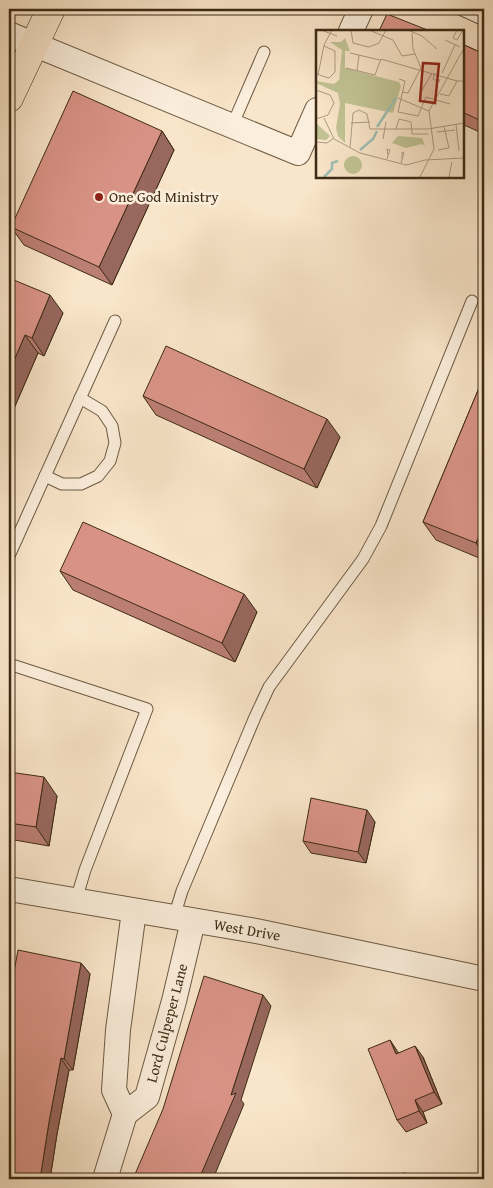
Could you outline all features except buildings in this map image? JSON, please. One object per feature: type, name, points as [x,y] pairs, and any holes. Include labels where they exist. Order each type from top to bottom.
[{"type":"main road","points":[[9,98],[51,9]]},
{"type":"street","points":[[351,30],[361,9]]},
{"type":"street","points":[[9,34],[298,153],[316,112]]},
{"type":"street","name":"West Drive","points":[[9,889],[256,931],[484,979]]},
{"type":"street","points":[[105,1179],[125,1114],[114,1090],[118,1030],[134,911]]},
{"type":"street","name":"Lord Culpeper Lane","points":[[125,1114],[147,1097],[174,1001],[184,919]]},
{"type":"lane","points":[[460,9],[484,20]]},
{"type":"lane","points":[[232,126],[264,52]]},
{"type":"lane","points":[[184,919],[186,882],[255,717],[269,687],[363,559],[381,526],[472,301]]},
{"type":"lane","points":[[9,556],[115,321]]},
{"type":"lane","points":[[45,476],[62,484],[81,484],[98,476],[110,461],[115,443],[112,426],[102,411],[80,398]]},
{"type":"lane","points":[[9,664],[148,709],[85,870],[76,900]]},
{"type":"place","name":"One God Ministry","points":[[99,197]]}]
